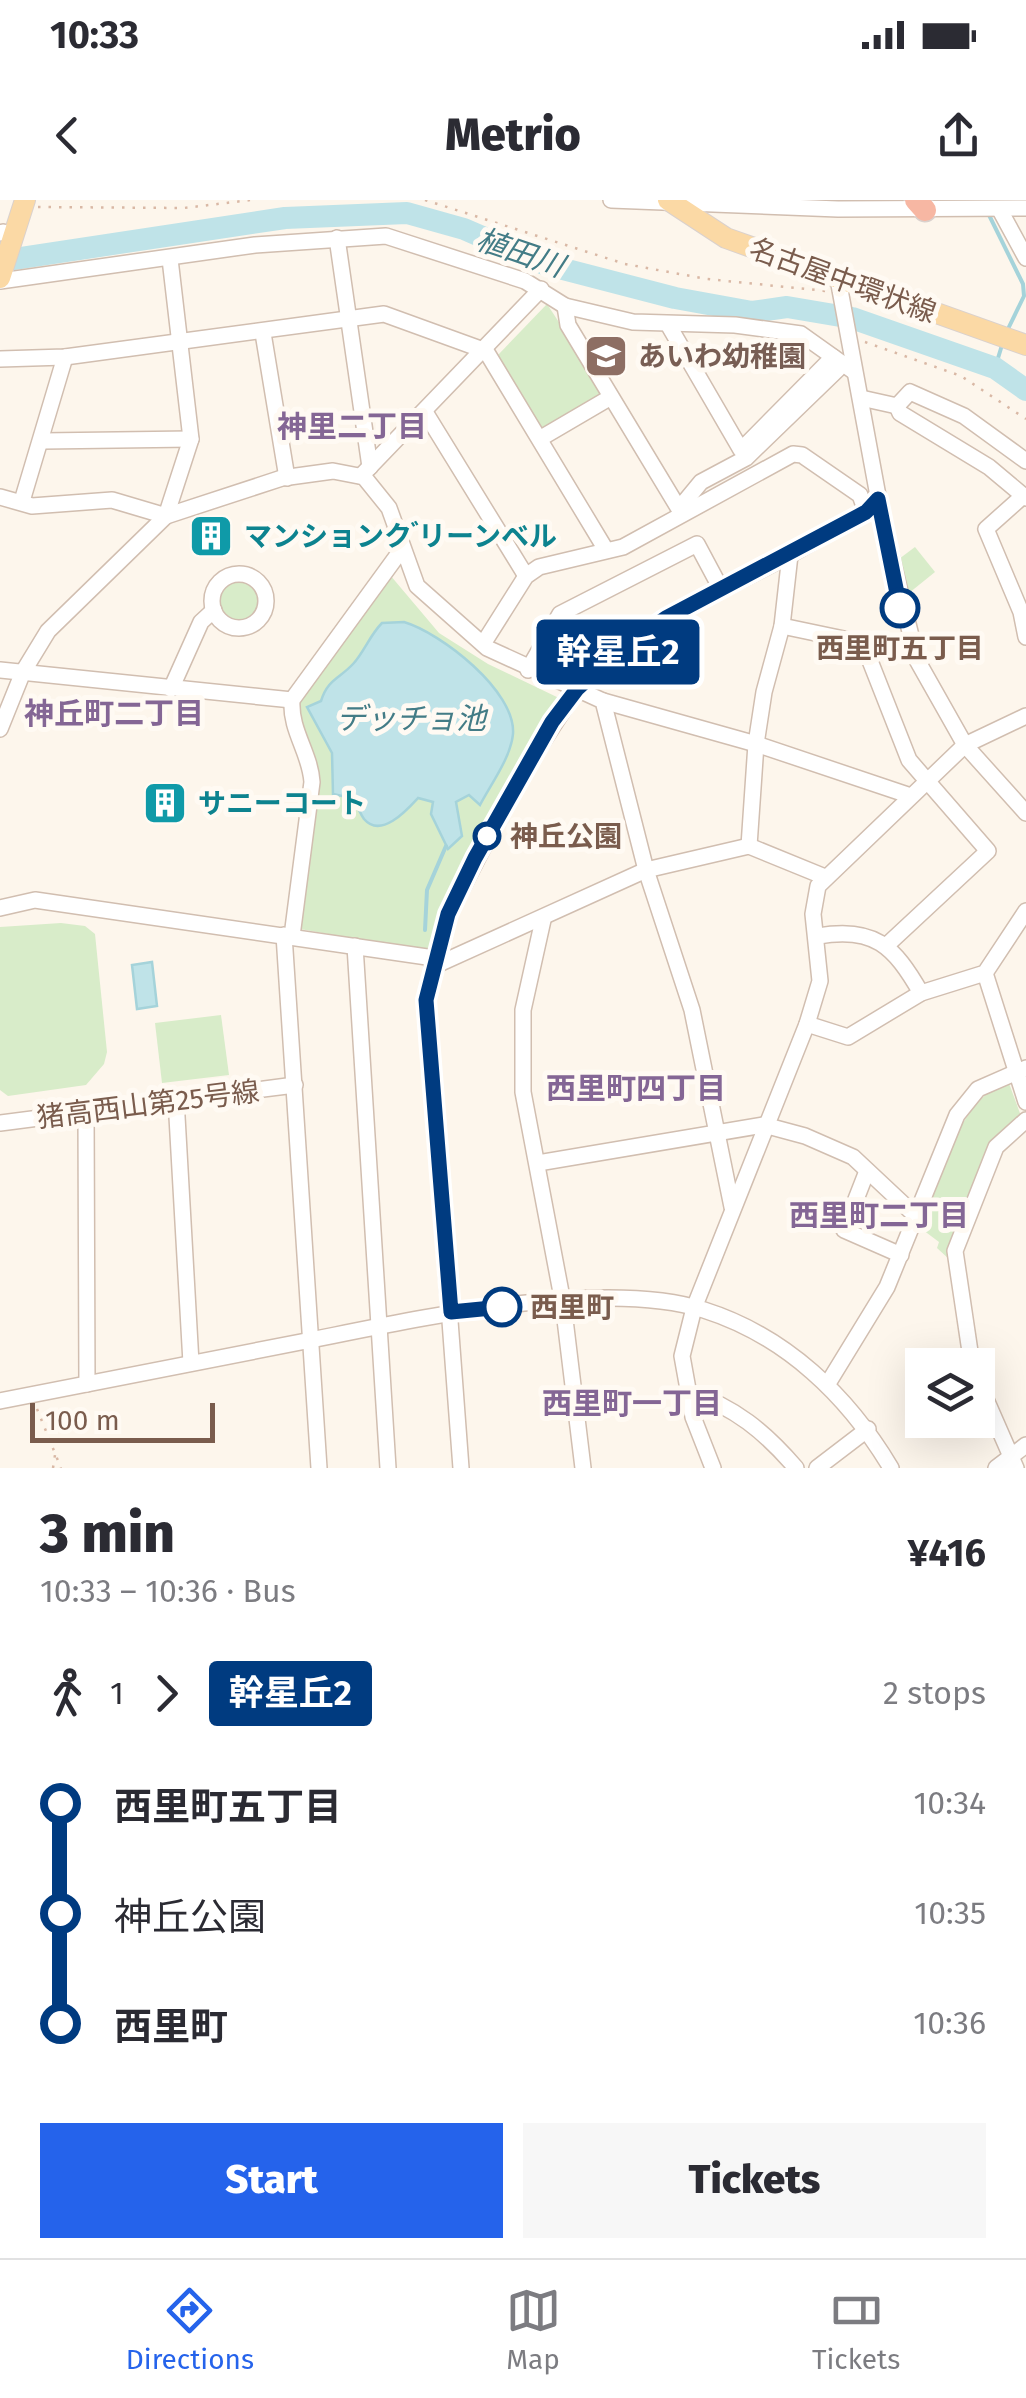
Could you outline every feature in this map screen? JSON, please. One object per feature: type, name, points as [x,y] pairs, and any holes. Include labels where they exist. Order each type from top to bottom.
[{"type":"main road","points":[[0,279],[12,200]]},
{"type":"main road","name":"名古屋中環状線","points":[[669,201],[704,227],[840,289],[1018,341]]},
{"type":"main road","points":[[5,234],[31,204]]},
{"type":"street","points":[[611,200],[920,205],[1001,212],[1026,208]]},
{"type":"street","points":[[704,227],[708,203]]},
{"type":"street","points":[[1001,212],[1026,257]]},
{"type":"street","points":[[0,279],[255,245],[386,236],[542,289],[565,306],[669,326],[788,330],[801,334],[845,364],[861,398],[902,616],[917,660],[965,745],[1026,813]]},
{"type":"street","points":[[336,238],[365,472],[389,508],[418,586],[483,644],[528,670],[603,701],[756,744],[908,796]]},
{"type":"street","points":[[166,516],[191,439],[170,259]]},
{"type":"street","points":[[0,729],[23,672],[48,632],[166,516],[287,478],[333,471],[365,472],[542,289]]},
{"type":"street","points":[[683,513],[682,505],[701,482],[746,458],[845,364],[849,337],[840,289]]},
{"type":"street","points":[[565,306],[568,325],[683,513]]},
{"type":"street","points":[[0,359],[65,357],[263,334],[384,314],[486,351],[606,550]]},
{"type":"street","points":[[669,326],[741,450],[845,364]]},
{"type":"street","points":[[263,334],[287,478]]},
{"type":"street","points":[[22,502],[65,357]]},
{"type":"street","points":[[897,406],[910,392],[964,416],[1026,461]]},
{"type":"street","points":[[541,438],[611,397]]},
{"type":"street","points":[[861,398],[897,406]]},
{"type":"street","points":[[897,406],[900,414],[989,467],[1024,497],[986,529],[1021,612],[1026,637]]},
{"type":"street","points":[[425,412],[526,576]]},
{"type":"street","points":[[43,441],[191,439]]},
{"type":"street","points":[[483,644],[526,576],[551,562],[639,540],[793,454],[802,455],[860,496],[866,512]]},
{"type":"street","points":[[0,497],[32,506],[112,500],[166,516]]},
{"type":"street","points":[[460,1468],[426,1000],[433,962],[475,858],[552,722],[577,689],[620,650],[721,589],[866,512],[878,499]]},
{"type":"street","points":[[528,670],[560,614],[697,544],[721,589]]},
{"type":"street","points":[[319,1468],[288,936],[312,782],[311,768],[291,719],[292,700],[402,549]]},
{"type":"street","points":[[748,846],[756,744],[782,626],[790,555]]},
{"type":"street","points":[[172,689],[200,622],[214,610]]},
{"type":"street","points":[[782,626],[863,643],[909,760],[988,851],[887,945]]},
{"type":"street","points":[[0,670],[292,700]]},
{"type":"street","points":[[603,701],[646,870],[692,1010],[732,1207]]},
{"type":"street","points":[[713,1468],[682,1356],[694,1308],[807,1024],[820,981],[813,914],[818,886],[965,745],[1025,719]]},
{"type":"street","points":[[0,908],[35,900],[354,946],[433,962],[543,920],[646,870],[748,846],[825,877]]},
{"type":"street","points":[[807,1024],[848,1037],[921,992],[985,973],[1026,911]]},
{"type":"street","points":[[543,920],[523,1010],[523,1092],[562,1303],[584,1468]]},
{"type":"street","points":[[818,936],[850,930],[887,945],[921,992]]},
{"type":"street","points":[[354,946],[388,1468]]},
{"type":"street","points":[[985,973],[1021,1068],[1026,1102]]},
{"type":"street","points":[[827,1386],[878,1304],[902,1255],[958,1115],[978,1089],[1021,1068]]},
{"type":"street","name":"猪高西山第25号線","points":[[0,1123],[295,1085]]},
{"type":"street","points":[[176,1099],[191,1363]]},
{"type":"street","points":[[86,1111],[88,1384]]},
{"type":"street","points":[[969,1348],[955,1251],[996,1147],[1026,1120]]},
{"type":"street","points":[[538,1163],[764,1125],[831,1146],[867,1170],[916,1217]]},
{"type":"street","points":[[867,1170],[844,1230],[902,1255]]},
{"type":"street","points":[[0,1401],[451,1312],[621,1299],[694,1308],[753,1330],[812,1370],[868,1429],[891,1468]]},
{"type":"street","points":[[689,1392],[735,1412],[764,1432],[796,1468]]},
{"type":"street","points":[[995,1419],[1014,1462]]},
{"type":"street","points":[[817,1468],[868,1429]]},
{"type":"street","points":[[996,1468],[1014,1462],[1026,1445]]},
{"type":"path","points":[[31,204],[184,208],[251,200]]},
{"type":"path","points":[[425,200],[625,264],[707,279],[840,289]]},
{"type":"path","points":[[849,337],[961,376],[1026,419]]},
{"type":"path","points":[[30,1395],[61,1468]]},
{"type":"path","points":[[53,1468],[55,1453]]},
{"type":"green space","points":[[547,304],[602,388],[598,401],[548,431],[540,428],[498,355]]},
{"type":"green space","points":[[915,547],[935,572],[909,593],[899,559]]},
{"type":"green space","name":"神丘公園","points":[[390,575],[439,633],[488,664],[561,699],[471,855],[430,952],[300,929],[316,801],[295,716],[298,695]]},
{"type":"green space","points":[[239,579],[254,585],[260,600],[254,615],[239,621],[224,615],[218,600],[224,585]]},
{"type":"green space","points":[[61,923],[85,926],[95,934],[107,1052],[104,1064],[86,1085],[8,1096],[0,1090],[0,927]]},
{"type":"green space","points":[[221,1015],[229,1075],[162,1083],[155,1023]]},
{"type":"green space","points":[[1007,1078],[1021,1116],[991,1147],[950,1260],[937,1248],[939,1242],[919,1227],[962,1125],[974,1107]]},
{"type":"water","name":"デッチョ池","points":[[404,622],[437,638],[474,666],[511,717],[513,734],[505,761],[480,805],[469,795],[456,802],[462,836],[448,849],[431,814],[433,802],[418,798],[393,820],[378,826],[364,819],[351,798],[333,794],[332,753],[307,707],[321,701],[327,688],[353,664],[382,623]]},
{"type":"water","points":[[152,962],[157,1006],[137,1009],[132,965]]},
{"type":"waterway","name":"植田川","points":[[0,261],[285,218],[407,213],[464,229],[544,264],[675,298],[752,312],[787,307],[852,318],[995,368],[1026,390]]},
{"type":"waterway","points":[[988,213],[1023,284],[1024,296],[1007,331]]},
{"type":"waterway","points":[[995,368],[1002,345]]},
{"type":"waterway","points":[[425,930],[427,890],[446,846]]},
{"type":"bus line","name":"幹星丘2","points":[[502,1307],[451,1312],[426,1000],[448,914],[518,780],[552,722],[577,689],[620,650],[666,618],[866,512],[878,499],[900,608]]},
{"type":"place","name":"あいわ幼稚園","points":[[606,356]]},
{"type":"place","name":"マンションク ゙リーンベル","points":[[211,536]]},
{"type":"place","name":"西里町五丁目","points":[[900,608]]},
{"type":"place","name":"サニーコート","points":[[165,803]]},
{"type":"place","name":"神丘公園","points":[[487,836]]},
{"type":"place","name":"西里町","points":[[502,1307]]},
{"type":"district","name":"神里二丁目","points":[[352,427]]},
{"type":"district","name":"神丘町二丁目","points":[[114,714]]},
{"type":"district","name":"西里町四丁目","points":[[636,1089]]},
{"type":"district","name":"西里町二丁目","points":[[879,1216]]},
{"type":"district","name":"西里町一丁目","points":[[632,1404]]}]
